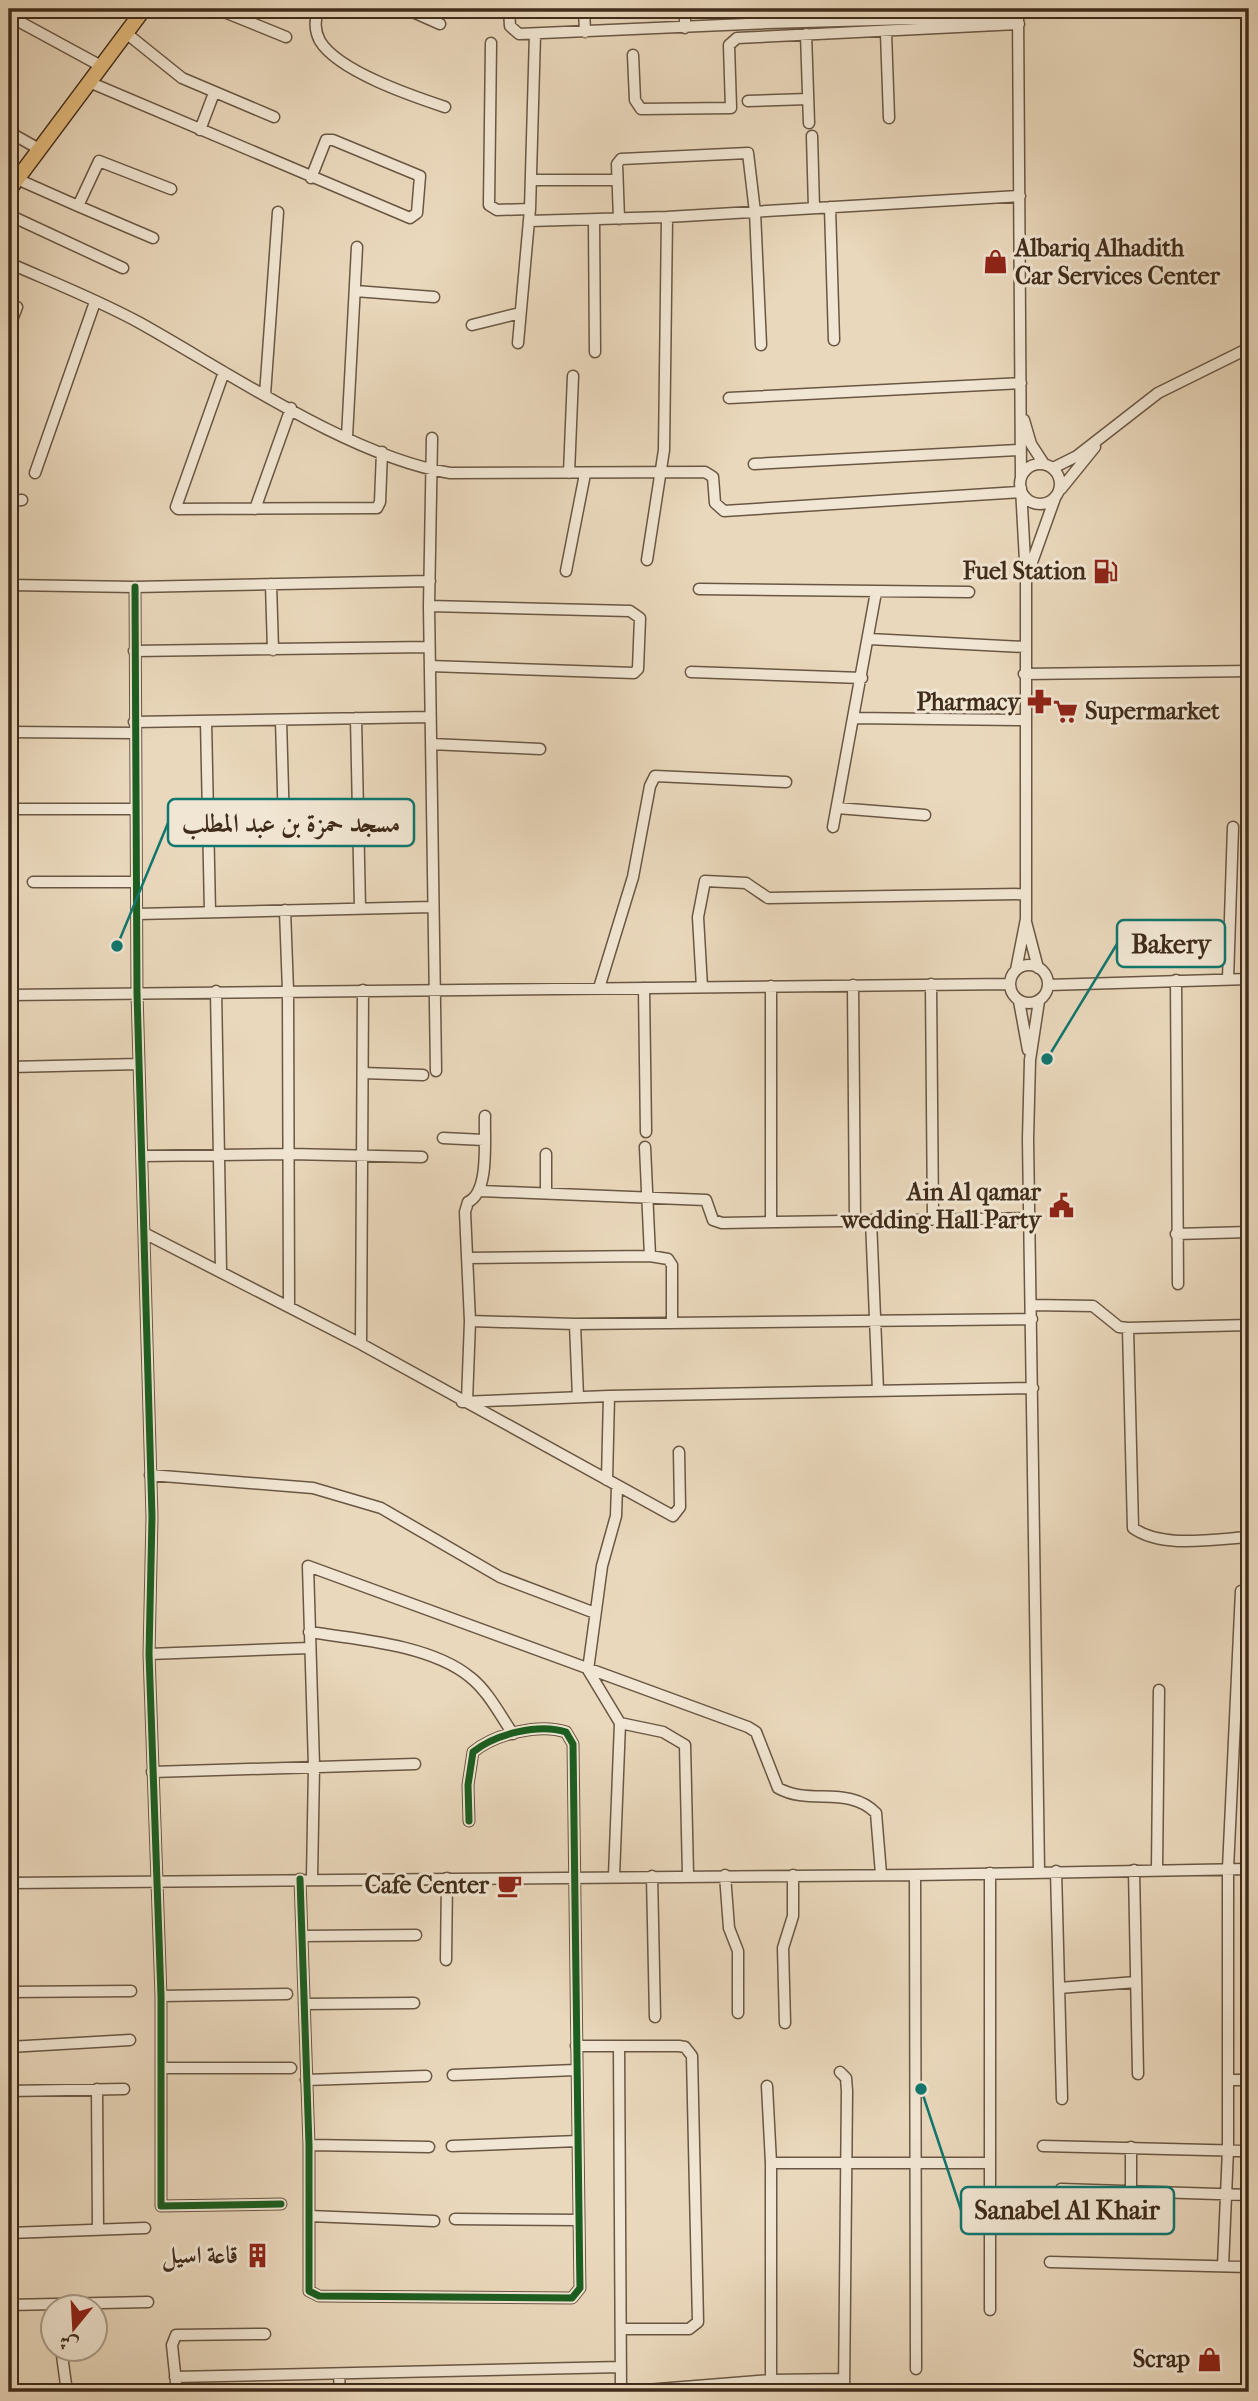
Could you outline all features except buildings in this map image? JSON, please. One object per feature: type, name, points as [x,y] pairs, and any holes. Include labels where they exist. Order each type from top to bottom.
[{"type":"main road","points":[[13,185],[144,9]]},
{"type":"street","points":[[217,9],[286,37]]},
{"type":"street","points":[[318,9],[316,31],[328,51],[357,69],[416,97],[445,107]]},
{"type":"street","points":[[406,9],[440,23]]},
{"type":"street","points":[[509,9],[514,31],[535,34],[767,23],[1019,16]]},
{"type":"street","points":[[583,9],[585,32]]},
{"type":"street","points":[[685,9],[685,28]]},
{"type":"street","points":[[9,16],[101,66]]},
{"type":"street","points":[[633,55],[635,100],[641,109],[731,108],[729,54],[733,41],[806,34],[886,33],[1019,16]]},
{"type":"street","points":[[1019,16],[1020,450],[1027,579],[1024,674],[1026,919],[1016,970],[1009,984],[1014,997],[1019,1001],[1027,1004],[1039,1001]]},
{"type":"street","points":[[126,33],[176,74],[214,93],[274,117]]},
{"type":"street","points":[[886,33],[889,118]]},
{"type":"street","points":[[518,342],[531,180],[535,34]]},
{"type":"street","points":[[806,34],[809,123]]},
{"type":"street","points":[[491,43],[489,205],[497,210],[594,220],[1020,196]]},
{"type":"street","points":[[89,82],[200,130],[311,177],[410,218],[417,213],[420,176],[333,140],[326,140],[321,146],[311,177]]},
{"type":"street","points":[[200,130],[214,93]]},
{"type":"street","points":[[748,102],[808,99]]},
{"type":"street","points":[[9,132],[39,149]]},
{"type":"street","points":[[812,136],[814,208]]},
{"type":"street","points":[[619,219],[617,163],[621,159],[748,153],[755,212],[761,345]]},
{"type":"street","points":[[78,206],[100,161],[171,189]]},
{"type":"street","points":[[531,180],[617,180]]},
{"type":"street","points":[[13,185],[78,206],[153,238]]},
{"type":"street","points":[[830,207],[834,340]]},
{"type":"street","points":[[265,395],[278,212]]},
{"type":"street","points":[[9,215],[123,268]]},
{"type":"street","points":[[647,560],[664,450],[667,217]]},
{"type":"street","points":[[594,220],[595,352]]},
{"type":"street","points":[[347,437],[357,247]]},
{"type":"street","points":[[9,263],[138,322],[223,372],[347,437],[430,469],[450,473],[585,474],[661,470],[710,474],[714,482],[715,503],[724,511],[1021,486]]},
{"type":"street","points":[[355,291],[434,297]]},
{"type":"street","points":[[35,473],[95,302]]},
{"type":"street","points":[[9,328],[16,307]]},
{"type":"street","points":[[472,325],[520,313]]},
{"type":"street","points":[[1021,486],[1030,467],[1049,466],[1070,460],[1158,393],[1249,348]]},
{"type":"street","points":[[223,372],[176,507],[181,510],[377,508],[380,502],[382,452]]},
{"type":"street","points":[[569,473],[573,376]]},
{"type":"street","points":[[729,398],[1021,383]]},
{"type":"street","points":[[1021,406],[1031,444],[1060,481],[1027,579]]},
{"type":"street","points":[[255,509],[291,408]]},
{"type":"street","points":[[1021,486],[1027,499],[1035,503],[1048,503],[1105,434]]},
{"type":"street","points":[[432,438],[429,647],[431,907],[436,1071]]},
{"type":"street","points":[[754,464],[1020,450]]},
{"type":"street","points":[[566,571],[585,474]]},
{"type":"street","points":[[9,501],[22,500]]},
{"type":"street","points":[[9,584],[135,587],[430,581]]},
{"type":"street","points":[[271,584],[273,650]]},
{"type":"street","points":[[135,587],[136,993],[146,1234],[150,1475],[149,1654],[161,1996],[161,2206],[281,2204]]},
{"type":"street","points":[[699,589],[969,592]]},
{"type":"street","points":[[833,827],[876,592]]},
{"type":"street","points":[[429,607],[630,611],[640,618],[638,669],[634,673],[430,666]]},
{"type":"street","points":[[869,639],[1025,647]]},
{"type":"street","points":[[134,651],[429,647]]},
{"type":"street","points":[[1024,674],[1249,671]]},
{"type":"street","points":[[691,672],[862,678]]},
{"type":"street","points":[[9,732],[206,721],[430,717]]},
{"type":"street","points":[[356,718],[360,908]]},
{"type":"street","points":[[855,718],[1026,720]]},
{"type":"street","points":[[281,720],[284,826]]},
{"type":"street","points":[[206,721],[210,912]]},
{"type":"street","points":[[430,744],[540,749]]},
{"type":"street","points":[[599,988],[633,877],[650,786],[655,776],[786,782]]},
{"type":"street","points":[[837,808],[925,816]]},
{"type":"street","points":[[9,809],[136,809]]},
{"type":"street","points":[[208,827],[358,824]]},
{"type":"street","points":[[1228,979],[1233,827]]},
{"type":"street","points":[[702,987],[698,917],[705,881],[746,883],[768,898],[1026,894]]},
{"type":"street","points":[[33,882],[137,882]]},
{"type":"street","points":[[137,914],[431,907]]},
{"type":"street","points":[[285,910],[290,1154],[289,1306]]},
{"type":"street","points":[[1026,919],[1038,968]]},
{"type":"street","points":[[1016,970],[1027,965],[1038,968],[1044,973],[1048,985],[1039,1001],[1030,1060],[1038,1871]]},
{"type":"street","points":[[1048,985],[1249,978]]},
{"type":"street","points":[[1176,980],[1178,1284]]},
{"type":"street","points":[[931,984],[933,1219]]},
{"type":"street","points":[[9,1091],[10,995],[1009,984]]},
{"type":"street","points":[[853,985],[855,1221]]},
{"type":"street","points":[[771,986],[771,1222]]},
{"type":"street","points":[[645,988],[646,1132]]},
{"type":"street","points":[[362,1344],[363,990]]},
{"type":"street","points":[[216,991],[220,1270]]},
{"type":"street","points":[[1019,1001],[1030,1060]]},
{"type":"street","points":[[10,1067],[139,1064]]},
{"type":"street","points":[[363,1073],[423,1075]]},
{"type":"street","points":[[464,1402],[470,1321],[466,1206],[481,1191],[485,1116]]},
{"type":"street","points":[[443,1138],[484,1140]]},
{"type":"street","points":[[645,1147],[650,1256]]},
{"type":"street","points":[[142,1156],[362,1154],[422,1157]]},
{"type":"street","points":[[546,1154],[546,1193]]},
{"type":"street","points":[[481,1191],[706,1200],[713,1220],[718,1223],[1030,1218]]},
{"type":"street","points":[[871,1220],[878,1391]]},
{"type":"street","points":[[1176,1234],[1249,1231],[1249,1285]]},
{"type":"street","points":[[146,1234],[362,1344],[668,1514],[676,1515],[681,1502],[680,1452]]},
{"type":"street","points":[[467,1258],[650,1256],[671,1261],[672,1323]]},
{"type":"street","points":[[1032,1304],[1093,1306],[1119,1327],[1128,1328],[1249,1325]]},
{"type":"street","points":[[470,1321],[575,1324],[1032,1320]]},
{"type":"street","points":[[575,1324],[578,1396]]},
{"type":"street","points":[[1128,1328],[1133,1528],[1149,1538],[1208,1540],[1249,1537]]},
{"type":"street","points":[[464,1402],[578,1396],[1033,1388]]},
{"type":"street","points":[[609,1396],[616,1516],[602,1566],[588,1670],[620,1723],[614,1876]]},
{"type":"street","points":[[150,1475],[313,1488],[381,1508],[500,1577],[595,1613]]},
{"type":"street","points":[[312,1880],[314,1766],[308,1566],[756,1731],[771,1775],[782,1791],[860,1800],[865,1803],[878,1819],[881,1874]]},
{"type":"street","points":[[1223,2266],[1228,2150],[1228,1869],[1241,1591]]},
{"type":"street","points":[[309,1632],[396,1645],[449,1666],[470,1677],[513,1734]]},
{"type":"street","points":[[149,1654],[309,1647]]},
{"type":"street","points":[[1157,1870],[1159,1690]]},
{"type":"street","points":[[620,1723],[663,1732],[685,1745],[688,1875]]},
{"type":"street","points":[[300,1880],[309,2145],[309,2291],[313,2295],[327,2297],[572,2298],[580,2288],[575,2070],[576,1876],[573,1744],[566,1731],[553,1727],[513,1734],[485,1742],[473,1752],[468,1785],[469,1821]]},
{"type":"street","points":[[152,1772],[415,1764]]},
{"type":"street","points":[[9,1883],[915,1875],[1249,1868]]},
{"type":"street","points":[[1133,1870],[1138,2074]]},
{"type":"street","points":[[1056,1871],[1062,2098]]},
{"type":"street","points":[[990,1873],[990,2310]]},
{"type":"street","points":[[725,1875],[729,1928],[738,1951],[738,2013]]},
{"type":"street","points":[[785,2023],[783,1948],[793,1916],[793,1875]]},
{"type":"street","points":[[915,1875],[916,2369]]},
{"type":"street","points":[[652,1876],[655,2017]]},
{"type":"street","points":[[446,1960],[447,1878]]},
{"type":"street","points":[[302,1937],[416,1935]]},
{"type":"street","points":[[1059,1988],[1136,1982]]},
{"type":"street","points":[[9,1992],[131,1991]]},
{"type":"street","points":[[161,1996],[287,1994]]},
{"type":"street","points":[[304,2004],[414,2003]]},
{"type":"street","points":[[9,2047],[130,2040]]},
{"type":"street","points":[[576,2046],[685,2046],[692,2056],[698,2322],[689,2329],[622,2329]]},
{"type":"street","points":[[619,2046],[621,2392],[771,2381],[844,2379]]},
{"type":"street","points":[[161,2068],[291,2068]]},
{"type":"street","points":[[453,2075],[575,2070]]},
{"type":"street","points":[[840,2072],[846,2078],[845,2392]]},
{"type":"street","points":[[306,2080],[426,2076]]},
{"type":"street","points":[[1228,2080],[1249,2080]]},
{"type":"street","points":[[766,2086],[771,2163],[771,2381]]},
{"type":"street","points":[[9,2091],[124,2089]]},
{"type":"street","points":[[97,2090],[98,2230]]},
{"type":"street","points":[[452,2146],[578,2141]]},
{"type":"street","points":[[309,2145],[429,2147]]},
{"type":"street","points":[[1043,2146],[1249,2151]]},
{"type":"street","points":[[1131,2147],[1131,2191]]},
{"type":"street","points":[[771,2163],[989,2164]]},
{"type":"street","points":[[1061,2189],[1249,2195]]},
{"type":"street","points":[[309,2216],[434,2221]]},
{"type":"street","points":[[454,2219],[579,2220]]},
{"type":"street","points":[[9,2233],[145,2228]]},
{"type":"street","points":[[1050,2262],[1249,2267]]},
{"type":"street","points":[[9,2305],[148,2302]]},
{"type":"street","points":[[177,2392],[172,2345],[176,2335],[265,2334]]},
{"type":"street","points":[[63,2362],[66,2392]]},
{"type":"street","points":[[175,2377],[621,2367]]},
{"type":"street","points":[[339,2375],[340,2392]]},
{"type":"cycle path","points":[[135,587],[137,993],[152,1517],[149,1654],[161,1996],[161,2206],[281,2204]]},
{"type":"cycle path","points":[[300,1879],[309,2145],[309,2291],[319,2296],[572,2298],[580,2288],[573,1744],[566,1732],[543,1729],[518,1732],[493,1740],[473,1752],[468,1785],[469,1821]]},
{"type":"place","name":"Albariq Alhadith Car Services Center","points":[[995,262]]},
{"type":"place","name":"Fuel Station","points":[[1106,571]]},
{"type":"place","name":"Pharmacy","points":[[1040,702]]},
{"type":"place","name":"Supermarket","points":[[1065,711]]},
{"type":"place","name":"مسجد حمزة بن عبد المطلب","points":[[117,946]]},
{"type":"place","name":"Bakery","points":[[1047,1059]]},
{"type":"place","name":"Ain Al qamar wedding Hall Party","points":[[1061,1206]]},
{"type":"place","name":"Cafe Center","points":[[509,1885]]},
{"type":"place","name":"Sanabel Al Khair","points":[[921,2089]]},
{"type":"place","name":"قاعة اسيل","points":[[258,2255]]},
{"type":"place","name":"Scrap","points":[[1210,2359]]}]
